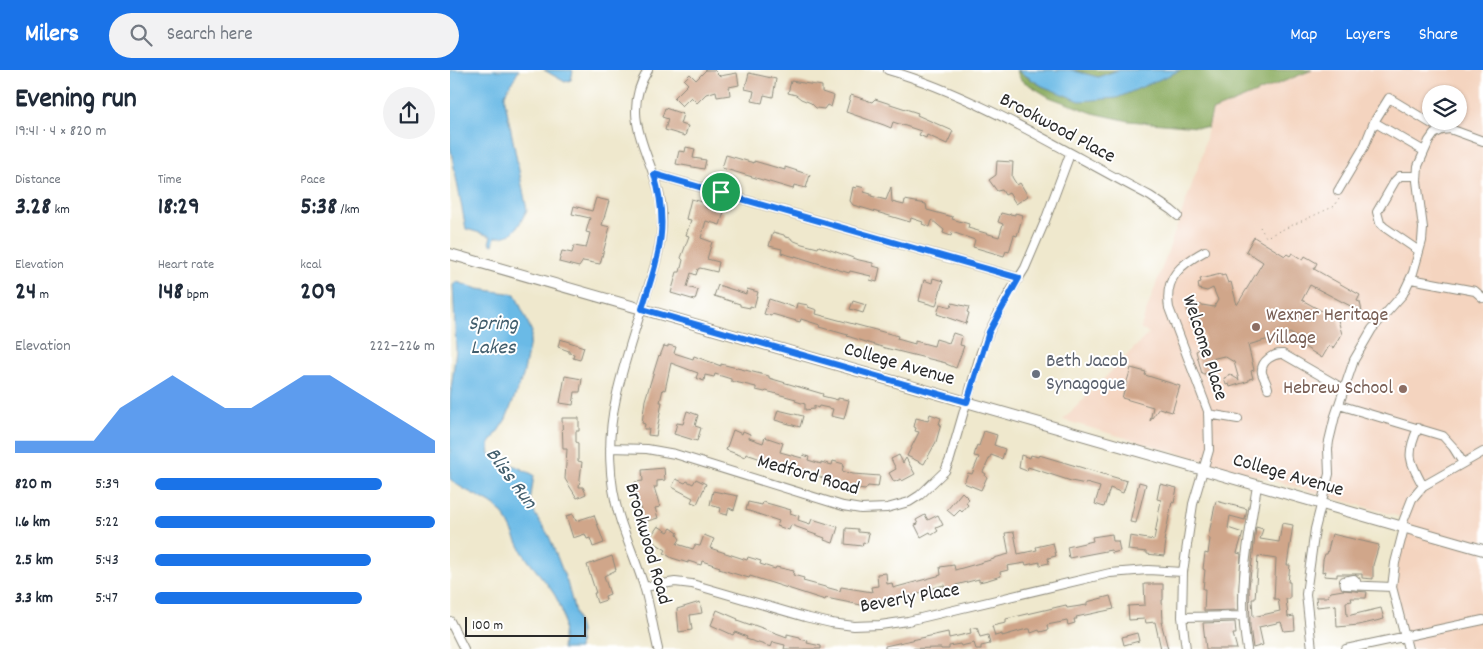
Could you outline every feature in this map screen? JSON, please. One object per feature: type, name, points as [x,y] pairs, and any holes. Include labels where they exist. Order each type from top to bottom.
[{"type":"main road","name":"College Avenue","points":[[450,254],[1483,550]]},
{"type":"street","name":"Brookwood Road","points":[[648,70],[637,99],[636,121],[641,142],[660,194],[662,233],[657,258],[616,399],[610,448],[612,482],[620,520],[644,587],[658,649]]},
{"type":"street","name":"Brookwood Place","points":[[888,70],[915,78],[974,103],[1150,196],[1178,216]]},
{"type":"street","points":[[1338,191],[1364,147],[1374,122],[1389,98],[1422,118]]},
{"type":"street","points":[[1374,122],[1424,151]]},
{"type":"street","points":[[1312,649],[1306,594],[1315,529],[1329,474],[1329,442],[1344,389],[1360,348],[1376,324],[1403,294],[1411,279],[1422,241],[1423,228],[1417,176],[1418,166],[1434,134],[1442,130]]},
{"type":"street","points":[[1455,130],[1483,141]]},
{"type":"street","name":"Medford Road","points":[[610,448],[647,449],[675,454],[843,506],[877,510],[909,502],[928,488],[945,470],[954,448],[989,332],[1019,278],[1045,221],[1070,154]]},
{"type":"street","points":[[654,174],[1019,278]]},
{"type":"street","points":[[1417,176],[1400,176],[1395,180],[1377,212],[1380,223],[1384,227],[1419,252]]},
{"type":"street","name":"Welcome Place","points":[[1186,649],[1182,617],[1183,572],[1193,504],[1209,450],[1208,414],[1168,299],[1170,285],[1176,273],[1184,264],[1205,251]]},
{"type":"street","points":[[1411,279],[1474,291],[1483,298]]},
{"type":"street","points":[[1268,388],[1262,372],[1263,366],[1274,354],[1283,354],[1344,389]]},
{"type":"street","points":[[1339,405],[1443,436],[1453,447],[1462,463]]},
{"type":"street","points":[[1208,414],[1238,419]]},
{"type":"street","points":[[1418,428],[1413,438],[1410,453],[1412,465],[1423,486]]},
{"type":"street","points":[[1408,649],[1392,587],[1402,527],[1412,500],[1423,486],[1483,452]]},
{"type":"street","points":[[1247,649],[1243,616],[1244,568],[1257,486]]},
{"type":"street","name":"Beverly Place","points":[[644,587],[675,582],[692,584],[805,618],[854,626],[880,625],[908,620],[1110,572],[1148,570],[1183,572]]},
{"type":"street","points":[[1356,586],[1392,587]]},
{"type":"street","points":[[1182,617],[1243,616]]},
{"type":"street","points":[[1346,649],[1483,620]]},
{"type":"street","points":[[450,621],[464,649]]},
{"type":"path","points":[[1260,227],[1266,237],[1335,206],[1340,194],[1338,191]]},
{"type":"shaded area","points":[[1312,70],[1483,70],[1483,649],[1407,649],[1392,591],[1404,518],[1063,420],[1149,333],[1140,329],[1201,159],[1212,111]]},
{"type":"green space","points":[[1016,70],[1042,86],[1152,82],[1181,70],[1312,70],[1212,111],[1208,128],[1129,121],[1093,113],[1049,97],[1021,80]]},
{"type":"green space","points":[[1071,70],[1118,70],[1098,77]]},
{"type":"water","points":[[450,70],[519,70],[505,94],[505,101],[527,210],[515,230],[502,237],[495,237],[493,245],[489,243],[491,236],[466,229],[450,146]]},
{"type":"water","points":[[544,70],[573,71],[571,80],[565,82]]},
{"type":"water","points":[[1017,70],[1071,70],[1098,77],[1118,70],[1181,70],[1117,98],[1080,101],[1042,86]]},
{"type":"water","name":"Spring Lakes","points":[[457,282],[478,289],[515,294],[532,332],[523,376],[506,419],[489,445],[490,454],[534,475],[530,503],[549,536],[567,582],[580,631],[579,649],[562,649],[564,630],[559,603],[523,553],[505,517],[491,503],[450,479],[450,398],[456,349],[453,285]]},
{"type":"building","points":[[706,70],[714,70],[720,76],[737,73],[739,85],[729,87],[730,95],[717,97],[716,91],[706,94],[697,103],[691,97],[682,106],[674,98],[688,84],[684,80],[690,74],[696,80]]},
{"type":"building","points":[[749,73],[776,79],[773,97],[764,95],[762,103],[752,101],[754,91],[745,89]]},
{"type":"building","points":[[791,81],[822,86],[822,92],[834,96],[831,107],[827,105],[824,109],[816,108],[811,103],[788,93]]},
{"type":"building","points":[[851,95],[872,102],[875,99],[918,113],[917,115],[953,131],[947,144],[927,135],[926,138],[919,135],[921,131],[893,122],[891,128],[846,112]]},
{"type":"building","points":[[665,108],[683,114],[680,124],[688,126],[685,136],[665,130],[668,119],[662,117]]},
{"type":"building","points":[[686,147],[695,149],[693,158],[706,160],[704,169],[676,164],[679,151],[685,152]]},
{"type":"building","points":[[726,155],[785,170],[785,167],[810,175],[806,188],[794,185],[793,189],[722,168]]},
{"type":"building","points":[[997,161],[1013,162],[1012,177],[1017,185],[1020,183],[1028,196],[1016,204],[1009,193],[1005,195],[1002,190],[997,191],[989,180],[996,175]]},
{"type":"building","points":[[857,186],[865,188],[864,192],[871,194],[871,196],[886,200],[891,187],[892,202],[904,205],[905,200],[926,204],[927,210],[953,217],[952,219],[969,224],[968,228],[999,237],[1003,224],[998,222],[1001,213],[1023,215],[1017,236],[1014,235],[1009,252],[1006,251],[1004,256],[973,247],[975,240],[952,232],[951,236],[943,233],[944,230],[932,220],[930,227],[922,224],[923,222],[911,218],[910,222],[853,205],[850,201],[853,187],[856,188]]},
{"type":"building","points":[[596,198],[609,201],[602,225],[610,227],[600,264],[583,261],[579,267],[559,262],[562,251],[572,253],[574,246],[586,248],[590,233],[586,232],[590,218],[572,214],[574,206],[592,211]]},
{"type":"building","points":[[691,199],[706,203],[705,207],[724,212],[720,225],[706,221],[701,238],[712,242],[707,259],[719,262],[717,272],[700,268],[696,275],[691,273],[687,287],[698,290],[695,300],[671,293],[677,272],[680,272],[683,260],[681,258],[689,236],[686,235],[691,220],[686,219]]},
{"type":"building","points":[[773,232],[802,244],[818,248],[819,246],[873,263],[873,266],[880,268],[877,282],[870,280],[871,276],[850,271],[849,273],[781,253],[782,249],[769,246]]},
{"type":"building","points":[[1254,237],[1285,256],[1287,254],[1290,256],[1292,253],[1303,260],[1305,256],[1317,263],[1314,269],[1360,295],[1357,301],[1360,302],[1362,312],[1310,285],[1302,300],[1338,320],[1342,334],[1333,348],[1329,346],[1322,358],[1303,346],[1301,340],[1290,333],[1248,345],[1254,370],[1251,371],[1253,378],[1230,387],[1229,384],[1226,385],[1224,378],[1229,374],[1239,380],[1234,362],[1224,356],[1207,360],[1215,366],[1213,369],[1214,373],[1202,374],[1196,351],[1198,350],[1197,346],[1204,344],[1205,340],[1201,328],[1195,329],[1194,324],[1191,325],[1186,305],[1189,306],[1188,301],[1195,300],[1196,304],[1214,307],[1218,300],[1213,288],[1207,291],[1199,289],[1198,283],[1201,282],[1200,279],[1221,274],[1221,276],[1225,275],[1228,283],[1231,282],[1237,305],[1263,262],[1246,251]]},
{"type":"building","points":[[933,278],[943,281],[936,306],[919,301],[924,280],[932,283]]},
{"type":"building","points":[[718,285],[746,294],[747,289],[758,292],[754,307],[740,306],[740,304],[714,296]]},
{"type":"building","points":[[769,299],[796,308],[797,303],[808,305],[808,307],[817,310],[816,314],[898,336],[897,339],[915,344],[915,341],[934,346],[936,339],[949,343],[953,333],[962,336],[960,345],[964,346],[956,368],[946,363],[885,348],[847,336],[801,319],[800,322],[772,314],[771,316],[764,314]]},
{"type":"building","points":[[853,301],[866,305],[863,313],[850,309]]},
{"type":"building","points":[[952,303],[969,307],[966,324],[937,314],[940,304],[951,307]]},
{"type":"building","points":[[560,339],[584,347],[580,360],[573,358],[574,354],[569,353],[569,351],[558,347]]},
{"type":"building","points":[[668,345],[676,347],[674,353],[693,359],[694,356],[721,366],[721,364],[769,376],[769,378],[823,394],[822,396],[838,400],[838,398],[849,400],[844,419],[831,416],[833,409],[814,406],[814,409],[805,410],[805,404],[795,401],[796,399],[756,390],[756,387],[731,381],[731,379],[715,374],[714,377],[705,375],[704,381],[696,378],[698,373],[671,363],[665,390],[663,389],[660,402],[662,402],[656,436],[648,435],[649,429],[644,429],[645,424],[642,423],[645,400],[659,355],[664,346],[668,347]]},
{"type":"building","points":[[1131,368],[1146,372],[1145,375],[1180,386],[1172,412],[1159,408],[1150,421],[1153,407],[1122,398]]},
{"type":"building","points":[[565,376],[582,379],[580,392],[575,392],[573,405],[560,403]]},
{"type":"building","points":[[778,410],[803,416],[800,427],[775,420]]},
{"type":"building","points":[[687,411],[698,415],[695,426],[701,428],[697,441],[674,434],[677,423],[683,424]]},
{"type":"building","points":[[930,414],[941,418],[939,424],[941,424],[936,442],[924,464],[907,456],[919,432],[915,431],[916,428],[914,427],[916,418],[928,421]]},
{"type":"building","points":[[562,418],[579,418],[579,431],[576,431],[576,442],[578,443],[578,461],[582,462],[579,487],[583,487],[586,494],[577,498],[565,479],[567,449],[563,449]]},
{"type":"building","points":[[733,430],[742,434],[743,431],[750,434],[749,438],[763,443],[765,437],[783,443],[780,452],[802,458],[803,455],[809,457],[808,460],[821,464],[821,462],[832,465],[833,461],[844,464],[842,471],[853,474],[880,476],[878,487],[868,486],[865,490],[857,489],[802,469],[801,472],[746,454],[745,457],[726,450]]},
{"type":"building","points":[[984,431],[997,435],[994,445],[1005,449],[1002,459],[991,455],[983,472],[987,477],[981,490],[964,483],[968,473],[972,474],[979,457],[974,456]]},
{"type":"building","points":[[899,455],[903,463],[906,458],[915,474],[902,481],[901,479],[894,482],[889,473],[896,469],[891,459]]},
{"type":"building","points":[[1021,455],[1030,458],[1031,455],[1038,457],[1039,455],[1127,481],[1123,493],[1110,488],[1104,507],[1095,504],[1100,487],[1071,481],[1028,467],[1027,471],[1019,468]]},
{"type":"building","points":[[664,468],[665,480],[657,481],[657,487],[654,487],[660,507],[655,508],[658,518],[644,522],[635,482],[643,481],[642,470]]},
{"type":"building","points":[[676,479],[693,484],[696,479],[706,484],[697,504],[691,502],[693,498],[672,487]]},
{"type":"building","points":[[1139,482],[1146,484],[1136,523],[1130,522]]},
{"type":"building","points":[[1160,484],[1177,488],[1174,503],[1172,502],[1164,541],[1166,541],[1164,556],[1128,550],[1130,536],[1154,540],[1161,500],[1157,499]]},
{"type":"building","points":[[713,491],[738,496],[734,510],[729,508],[727,515],[720,513],[721,508],[710,505]]},
{"type":"building","points":[[962,492],[969,499],[966,503],[968,505],[962,512],[960,510],[954,516],[947,510]]},
{"type":"building","points":[[1216,501],[1247,509],[1245,520],[1230,516],[1228,528],[1243,533],[1237,553],[1241,554],[1238,610],[1204,611],[1205,589],[1203,589],[1205,570],[1203,569],[1205,553],[1208,554],[1210,539],[1208,538]]},
{"type":"building","points":[[748,502],[762,505],[763,502],[791,510],[790,513],[799,516],[798,520],[810,524],[812,519],[838,527],[833,543],[791,525],[789,530],[777,526],[779,521],[746,510]]},
{"type":"building","points":[[573,514],[576,521],[594,515],[604,543],[593,547],[590,538],[587,539],[585,534],[573,538],[566,516]]},
{"type":"building","points":[[925,515],[928,520],[938,515],[943,525],[936,528],[938,531],[932,535],[930,532],[921,537],[915,525],[918,524],[916,520]]},
{"type":"building","points":[[1282,523],[1293,525],[1287,565],[1290,565],[1288,582],[1290,582],[1290,599],[1286,599],[1288,617],[1294,616],[1295,630],[1284,631],[1281,622],[1259,627],[1263,645],[1253,648],[1250,627],[1249,587],[1256,527],[1263,529],[1260,539],[1279,542]],"holes":[[[1258,556],[1276,559],[1274,599],[1278,599],[1280,611],[1253,617],[1252,599],[1255,599]]]},
{"type":"building","points":[[658,526],[668,532],[671,528],[678,533],[677,535],[680,539],[677,544],[693,549],[695,545],[700,546],[704,535],[714,539],[710,548],[747,560],[748,557],[761,561],[760,564],[775,569],[776,567],[794,571],[793,575],[804,578],[803,581],[840,591],[841,587],[872,592],[871,587],[878,586],[877,574],[886,573],[887,584],[892,583],[893,588],[941,575],[940,567],[954,565],[955,570],[1009,554],[1005,533],[1014,532],[1018,554],[1037,550],[1036,547],[1053,543],[1056,556],[1048,558],[1049,563],[1040,565],[1040,562],[1007,566],[1008,570],[1000,572],[1001,576],[988,580],[979,582],[979,579],[956,585],[957,588],[945,591],[944,585],[930,589],[930,591],[906,597],[866,602],[866,606],[826,598],[825,600],[750,576],[749,578],[719,569],[720,567],[702,561],[701,565],[672,558],[664,553],[666,550],[649,539]]},
{"type":"building","points":[[846,528],[858,529],[858,532],[869,533],[867,543],[863,542],[862,546],[845,544]]},
{"type":"building","points":[[1112,534],[1113,541],[1118,541],[1120,551],[1112,553],[1111,550],[1069,558],[1067,547],[1093,541],[1092,537]]},
{"type":"building","points":[[1332,534],[1379,545],[1373,565],[1373,579],[1362,578],[1362,574],[1337,574],[1337,577],[1324,576],[1325,571],[1322,572],[1323,560],[1325,554],[1327,554]]},
{"type":"building","points":[[612,556],[616,570],[604,576],[610,594],[605,596],[606,600],[597,603],[594,593],[596,593],[587,565]]},
{"type":"building","points":[[1144,584],[1163,584],[1163,622],[1161,622],[1168,649],[1161,649],[1155,622],[1146,623],[1145,619],[1129,620],[1128,606],[1145,605]]},
{"type":"building","points":[[1343,590],[1367,592],[1366,598],[1351,598],[1352,601],[1346,602],[1347,616],[1381,608],[1384,619],[1359,625],[1337,627],[1336,605],[1317,607],[1316,597],[1327,597],[1331,592]]},
{"type":"building","points":[[1110,596],[1114,609],[1076,617],[1077,619],[1074,619],[1075,623],[1068,625],[1067,621],[1047,625],[1048,630],[1040,632],[1039,630],[1031,633],[1030,629],[1027,629],[995,636],[992,626],[1006,623],[1006,619],[1066,605],[1067,608],[1087,605],[1087,602]]},
{"type":"building","points":[[700,602],[702,613],[690,615],[692,630],[679,632],[677,609]]},
{"type":"building","points":[[717,610],[751,626],[751,624],[787,637],[787,634],[800,637],[800,639],[808,641],[807,643],[821,646],[821,649],[784,649],[785,645],[773,642],[771,647],[746,639],[747,637],[735,632],[733,635],[711,625]]},
{"type":"building","points":[[1235,622],[1236,634],[1233,634],[1237,649],[1206,649],[1203,623]]},
{"type":"building","points":[[977,627],[980,637],[988,635],[990,644],[981,646],[981,649],[976,649],[974,643],[949,646],[949,649],[885,649],[885,646],[948,632],[949,638],[971,633],[970,629]]},
{"type":"building","points":[[1137,633],[1139,641],[1124,645],[1122,637]]},
{"type":"place","name":"Wexner Heritage Village","points":[[1256,327]]},
{"type":"place","name":"Beth Jacob Synagogue","points":[[1036,374]]},
{"type":"place","name":"Hebrew School","points":[[1403,389]]},
{"type":"route","points":[[654,174],[721,192],[1019,278],[989,332],[981,352],[967,402],[642,309],[657,258],[662,233],[660,194],[654,174]]},
{"type":"water label","name":"Bliss Run","points":[[510,479]]}]
